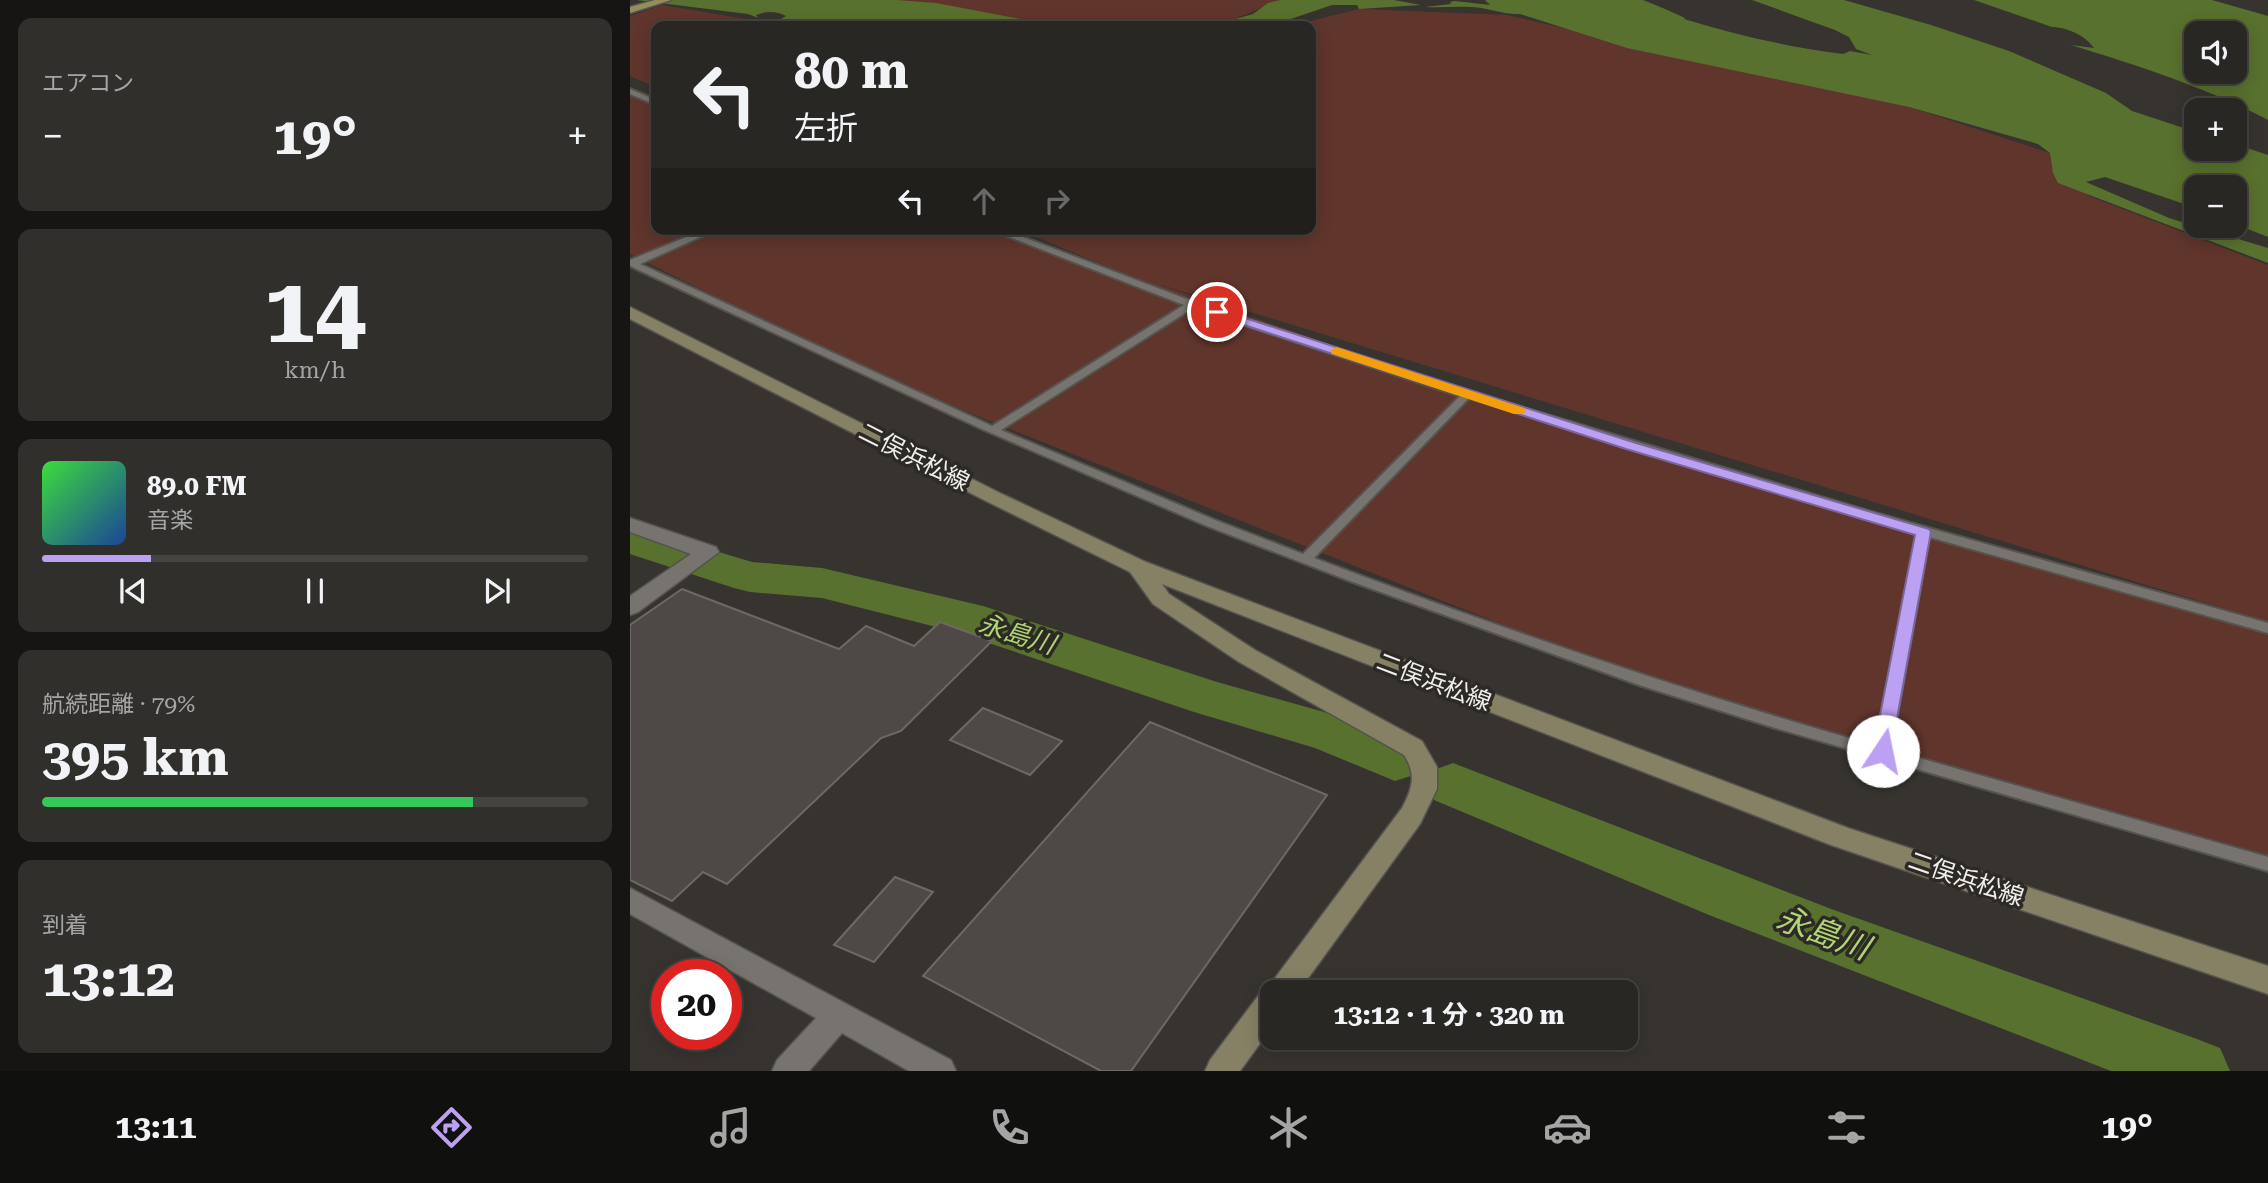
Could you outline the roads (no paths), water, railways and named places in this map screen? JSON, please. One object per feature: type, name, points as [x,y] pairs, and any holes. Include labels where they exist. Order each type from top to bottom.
[{"type":"main road","points":[[630,10],[666,0]]},
{"type":"main road","name":"二俣浜松線","points":[[630,312],[993,498],[1138,567],[1841,837],[2268,981]]},
{"type":"main road","points":[[1138,567],[1161,599],[1247,656],[1413,748],[1423,762],[1427,786],[1411,816],[1289,980]]},
{"type":"main road","points":[[1221,1071],[1260,1018]]},
{"type":"street","points":[[630,524],[708,552],[630,607]]},
{"type":"street","points":[[630,900],[940,1071]]},
{"type":"street","points":[[788,1071],[839,1015]]},
{"type":"lane","points":[[630,91],[651,101]]},
{"type":"lane","points":[[631,263],[699,235]]},
{"type":"lane","points":[[1009,235],[1192,304],[1631,446],[1923,532],[2268,628]]},
{"type":"lane","points":[[631,263],[993,430],[1211,523],[1305,559],[1644,681],[1777,723],[1883,751],[2268,864]]},
{"type":"lane","points":[[993,430],[1192,304]]},
{"type":"lane","points":[[1305,559],[1467,394]]},
{"type":"lane","points":[[1883,751],[1923,532]]},
{"type":"waterway","name":"永島川","points":[[630,539],[750,577],[822,583],[966,618],[1212,699],[1331,733],[1395,760]]},
{"type":"waterway","name":"永島川","points":[[1453,785],[1637,861],[1823,933],[2197,1071]]}]
